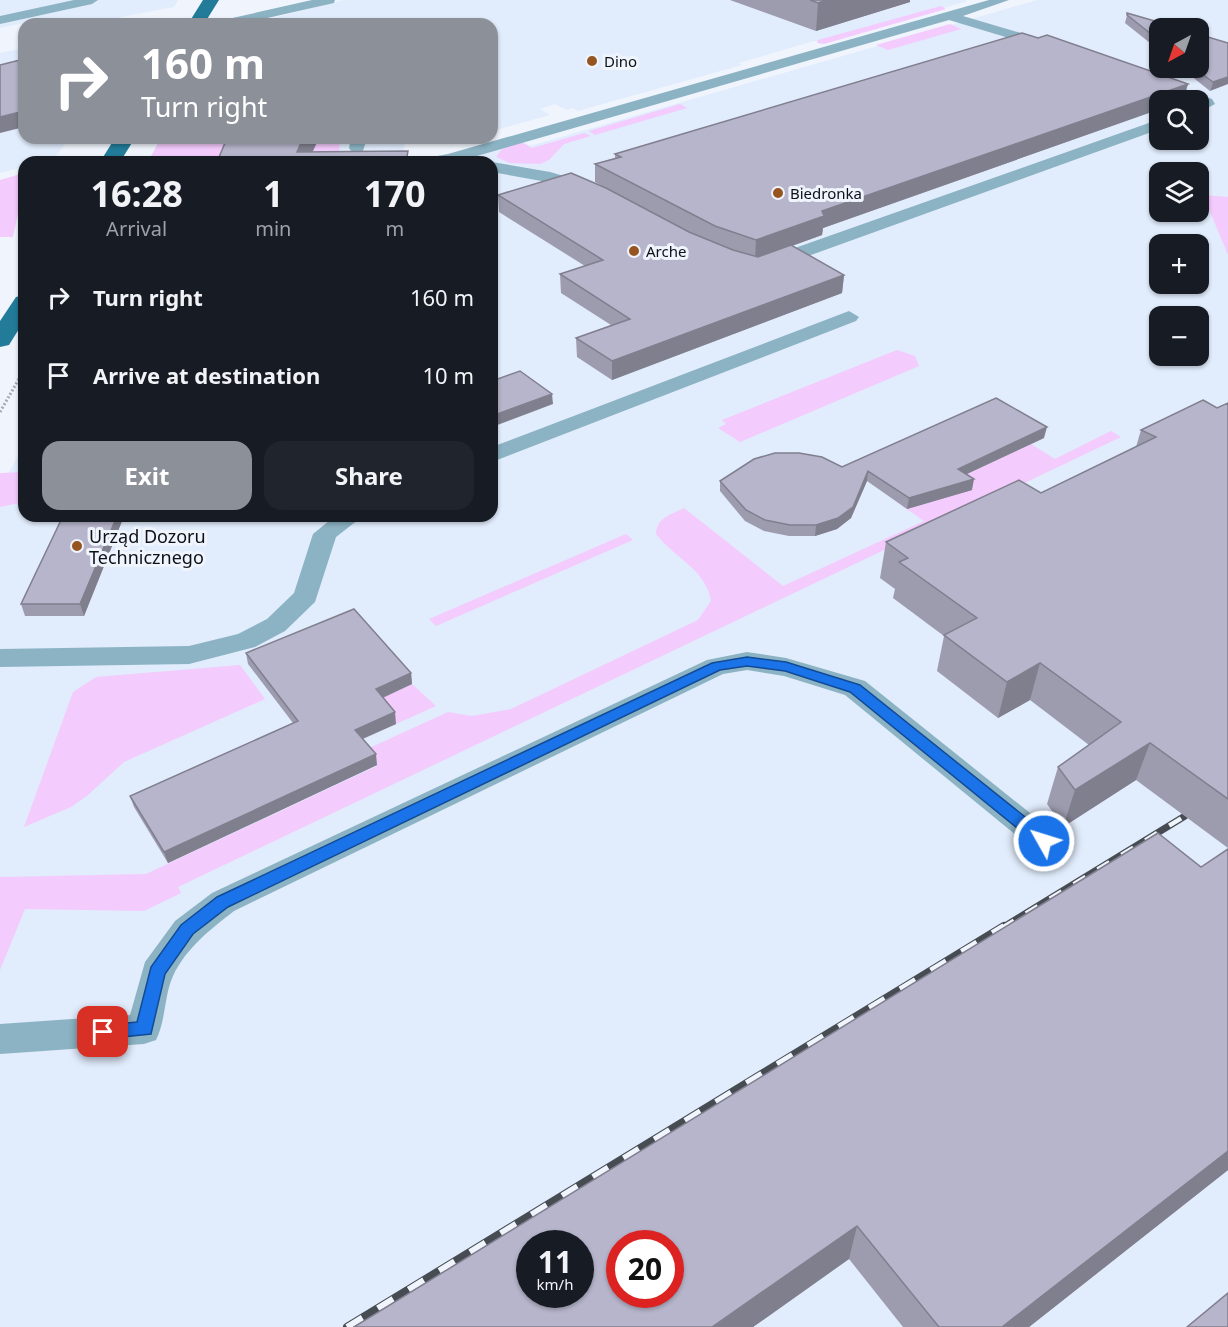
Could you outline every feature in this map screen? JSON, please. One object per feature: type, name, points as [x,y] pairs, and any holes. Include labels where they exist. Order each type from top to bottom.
[{"type":"main road","points":[[200,18],[211,0]]},
{"type":"main road","points":[[0,340],[18,312]]},
{"type":"lane","points":[[0,20],[92,0]]},
{"type":"lane","points":[[250,18],[329,0]]},
{"type":"lane","points":[[473,156],[1003,0]]},
{"type":"lane","points":[[950,16],[1060,49]]},
{"type":"lane","points":[[1135,76],[1174,90]]},
{"type":"lane","points":[[747,266],[756,267],[776,261],[1149,128]]},
{"type":"lane","points":[[498,168],[573,182],[601,194]]},
{"type":"lane","points":[[498,453],[849,317]]},
{"type":"lane","points":[[0,658],[189,655],[246,641],[276,625],[306,597],[325,534],[342,522]]},
{"type":"lane","points":[[0,1039],[144,1029],[157,972],[187,930],[223,902],[717,666],[747,662],[786,667],[855,688],[1044,841]]},
{"type":"path","points":[[0,412],[18,380]]},
{"type":"shaded area","points":[[0,0],[178,0],[174,7],[116,18],[18,18],[18,24],[0,28]]},
{"type":"shaded area","points":[[344,0],[968,1],[824,41],[814,41],[739,63],[742,65],[578,111],[573,108],[567,110],[555,104],[540,109],[550,115],[498,129],[498,18],[273,18]]},
{"type":"shaded area","points":[[1037,0],[1228,0],[1228,197],[1209,196],[1209,162],[1149,162],[1149,222],[1209,222],[1209,208],[1228,255],[1228,1327],[0,1327],[0,489],[18,455],[18,522],[498,522],[498,156],[477,156],[522,142],[530,146]]},
{"type":"shaded area","points":[[941,6],[946,9],[824,44],[817,43],[818,40]]},
{"type":"shaded area","points":[[950,24],[961,29],[888,50],[876,45]]},
{"type":"shaded area","points":[[18,49],[18,144],[65,144],[56,156],[18,156],[18,168],[0,173],[0,53]]},
{"type":"shaded area","points":[[680,104],[687,108],[595,135],[589,131]]},
{"type":"shaded area","points":[[584,133],[591,136],[564,144],[549,160],[540,164],[510,163],[497,156],[502,149],[522,142],[532,148]]},
{"type":"shaded area","points":[[158,144],[340,144],[339,153],[306,156],[151,156]]},
{"type":"shaded area","points":[[185,144],[405,144],[403,151],[179,155]]},
{"type":"shaded area","points":[[18,175],[18,214],[13,237],[0,237],[0,180]]},
{"type":"shaded area","points":[[1209,195],[1228,197],[1228,255],[1209,209]]},
{"type":"shaded area","points":[[897,350],[915,356],[919,366],[740,442],[718,428],[726,424],[722,420]]},
{"type":"shaded area","points":[[1111,431],[1121,437],[178,887],[181,893],[144,911],[25,909],[0,970],[0,877],[146,874],[377,766],[365,750],[448,712],[472,716],[511,709],[698,620],[711,601],[708,590],[696,572],[656,534],[662,520],[684,508],[783,586],[924,521],[901,505],[1031,444],[1055,459]]},
{"type":"shaded area","points":[[18,472],[18,503],[0,507],[0,473]]},
{"type":"shaded area","points":[[626,534],[633,540],[436,626],[429,619]]},
{"type":"shaded area","points":[[240,665],[265,699],[124,762],[87,796],[71,807],[24,827],[73,692],[96,677]]},
{"type":"shaded area","points":[[412,684],[436,706],[396,724],[377,700]]},
{"type":"building","points":[[810,0],[827,0],[818,3]]},
{"type":"building","points":[[1127,13],[1149,19],[1149,32]]},
{"type":"building","points":[[1022,33],[1038,38],[1047,35],[1149,70],[1149,78],[1171,78],[1188,84],[1171,90],[1149,90],[1149,98],[822,211],[824,216],[756,240],[715,226],[595,164],[621,157],[615,154]]},
{"type":"building","points":[[1209,37],[1228,43],[1228,77],[1213,82],[1208,78]]},
{"type":"building","points":[[18,60],[18,112],[0,117],[0,65]]},
{"type":"building","points":[[224,144],[300,144],[297,152],[408,151],[407,156],[220,156]]},
{"type":"building","points":[[571,173],[606,188],[689,232],[733,250],[758,257],[791,245],[844,275],[612,361],[576,338],[630,319],[560,274],[603,260],[498,195]]},
{"type":"building","points":[[520,371],[552,394],[498,414],[498,379]]},
{"type":"building","points":[[996,398],[1047,427],[958,469],[974,479],[909,498],[868,471],[853,507],[838,518],[816,525],[790,525],[765,520],[746,510],[720,481],[754,459],[775,453],[799,453],[822,457],[842,467]]},
{"type":"building","points":[[1203,400],[1217,408],[1228,403],[1228,799],[1150,743],[1075,790],[1058,767],[1121,722],[1040,663],[1007,682],[944,635],[977,618],[899,562],[908,558],[886,542],[1019,480],[1041,493],[1156,437],[1141,430]]},
{"type":"building","points":[[60,522],[114,522],[80,604],[21,604]]},
{"type":"building","points":[[354,609],[411,673],[376,689],[395,712],[355,730],[376,754],[164,852],[130,796],[298,721],[246,653]]},
{"type":"building","points":[[1158,833],[1201,867],[1228,849],[1228,1151],[1002,1327],[939,1327],[857,1226],[712,1327],[354,1327]]},
{"type":"building","points":[[1228,1293],[1228,1327],[1187,1327]]},
{"type":"railway","points":[[1002,928],[1185,816]]},
{"type":"railway","points":[[347,1327],[1004,926]]},
{"type":"place","name":"Dino","points":[[592,61]]},
{"type":"place","name":"Biedronka","points":[[778,193]]},
{"type":"place","name":"Arche","points":[[634,251]]},
{"type":"place","name":"Urząd Dozoru Technicznego","points":[[77,546]]},
{"type":"route","points":[[103,1032],[144,1029],[157,972],[187,930],[223,902],[717,666],[747,662],[786,667],[855,688],[1044,841]]}]
